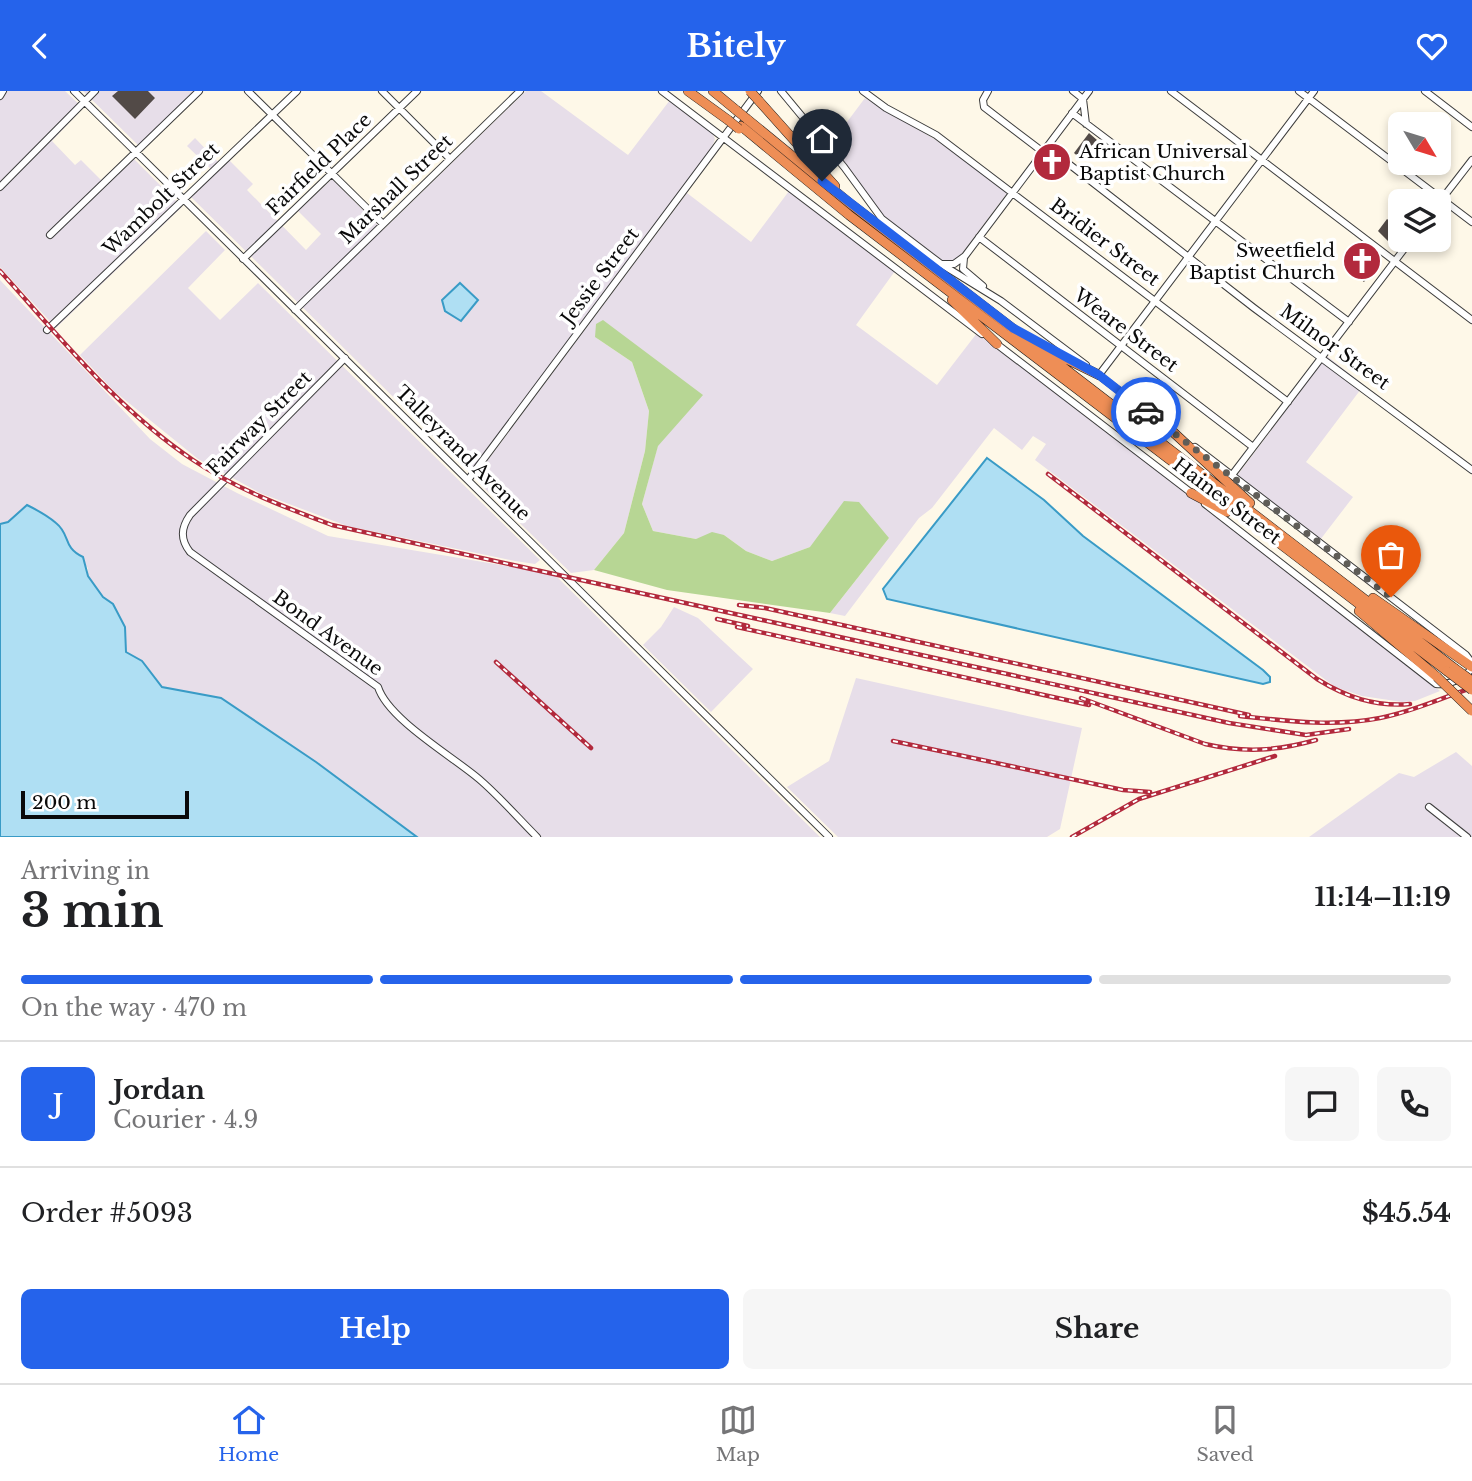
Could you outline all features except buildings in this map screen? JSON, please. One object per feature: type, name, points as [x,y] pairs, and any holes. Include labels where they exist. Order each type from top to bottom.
[{"type":"highway","points":[[688,91],[732,116]]},
{"type":"highway","points":[[696,91],[732,116],[775,155],[926,274],[1266,535],[1451,670],[1472,681]]},
{"type":"highway","points":[[713,91],[732,116]]},
{"type":"highway","points":[[750,91],[852,205]]},
{"type":"highway","points":[[742,125],[852,205],[1287,537],[1451,670],[1472,691]]},
{"type":"highway","points":[[926,274],[997,344]]},
{"type":"highway","points":[[1013,328],[1099,375]]},
{"type":"highway","points":[[1173,432],[1287,537]]},
{"type":"highway","points":[[1191,493],[1266,535]]},
{"type":"highway","points":[[1310,556],[1472,666]]},
{"type":"highway","points":[[1344,594],[1376,627],[1437,677],[1472,711]]},
{"type":"street","points":[[0,96],[4,91]]},
{"type":"street","name":"Talleyrand Avenue","points":[[74,91],[829,837]]},
{"type":"street","points":[[0,187],[94,91]]},
{"type":"street","points":[[50,235],[199,91]]},
{"type":"street","points":[[248,91],[383,225]]},
{"type":"street","name":"Wambolt Street","points":[[47,330],[297,91]]},
{"type":"street","points":[[382,91],[450,159]]},
{"type":"street","name":"Fairfield Place","points":[[243,259],[417,91]]},
{"type":"street","name":"Marshall Street","points":[[295,310],[520,91]]},
{"type":"street","name":"Haines Street","points":[[662,91],[997,344],[1436,684],[1449,683],[1466,675],[1472,666],[1466,655],[1002,301],[941,264],[876,213],[845,167],[781,91]]},
{"type":"street","name":"Jessie Street","points":[[468,480],[758,91]]},
{"type":"street","name":"Bridier Street","points":[[863,91],[886,108],[936,135],[1288,402]]},
{"type":"street","name":"Milnor Street","points":[[988,91],[983,100],[984,107],[1045,149],[1472,470]]},
{"type":"street","points":[[1073,91],[1083,99],[1086,124]]},
{"type":"street","points":[[941,264],[954,264],[965,256],[1089,91]]},
{"type":"street","points":[[1171,91],[1472,320]]},
{"type":"street","points":[[1299,91],[1424,189]]},
{"type":"street","points":[[1099,375],[1314,91]]},
{"type":"street","points":[[1425,91],[1472,127]]},
{"type":"street","points":[[1072,113],[1349,323]]},
{"type":"street","points":[[1450,189],[1472,160]]},
{"type":"street","points":[[1451,209],[1472,222]]},
{"type":"street","name":"Weare Street","points":[[979,237],[1253,447]]},
{"type":"street","points":[[1233,475],[1402,252]]},
{"type":"street","points":[[965,256],[963,269],[1002,301]]},
{"type":"street","name":"Fairway Street","points":[[195,510],[345,358]]},
{"type":"street","name":"Bond Avenue","points":[[195,510],[183,528],[184,542],[190,552],[378,687],[382,698],[410,726],[480,779],[537,837]]},
{"type":"street","points":[[1429,807],[1467,837]]},
{"type":"shaded area","points":[[0,91],[65,91],[83,108],[52,141],[75,165],[81,160],[101,180],[129,154],[182,207],[56,328],[0,267]]},
{"type":"shaded area","points":[[83,91],[196,91],[139,146]]},
{"type":"shaded area","points":[[526,91],[541,91],[628,155],[670,100],[712,132],[715,139],[712,147],[474,467],[469,469],[190,196],[215,173],[187,146],[195,138],[222,166],[229,160],[253,184],[247,190],[306,250],[321,234],[298,211],[332,179],[383,230]]},
{"type":"shaded area","points":[[865,98],[936,140],[1008,192],[952,263],[941,261],[881,215],[829,146]]},
{"type":"shaded area","points":[[789,191],[895,271],[856,325],[937,385],[977,333],[1343,613],[1440,691],[1415,701],[1402,702],[1362,696],[1335,687],[1035,460],[1046,444],[1033,436],[1022,450],[994,428],[932,508],[919,518],[845,616],[830,613],[889,538],[810,547],[772,561],[746,551],[724,535],[696,539],[653,531],[642,504],[658,445],[702,395],[595,337],[632,362],[649,411],[645,451],[624,533],[594,570],[571,573],[480,484],[479,472],[687,193],[751,242]]},
{"type":"shaded area","points":[[206,231],[225,250],[188,288],[220,320],[258,283],[540,560],[535,564],[515,561],[347,526],[260,493],[198,459],[114,391],[80,355]]},
{"type":"shaded area","points":[[0,280],[150,439],[182,464],[328,536],[554,574],[820,837],[417,837],[316,762],[198,694],[162,688],[141,661],[126,652],[125,627],[113,604],[103,597],[88,575],[88,568],[73,552],[56,523],[27,505],[8,522],[0,524]]},
{"type":"shaded area","points":[[1327,356],[1364,385],[1306,462],[1353,497],[1320,540],[1236,477]]},
{"type":"shaded area","points":[[674,607],[698,618],[753,669],[711,712],[643,645],[661,627]]},
{"type":"shaded area","points":[[856,678],[1082,728],[1060,829],[1047,837],[838,837],[787,787],[829,761]]},
{"type":"shaded area","points":[[1456,752],[1472,766],[1472,837],[1309,837],[1399,773],[1414,777]]},
{"type":"green space","points":[[603,320],[703,395],[658,446],[642,504],[653,531],[696,539],[712,532],[724,535],[746,551],[772,561],[810,547],[844,501],[859,502],[889,538],[830,613],[667,590],[594,570],[624,533],[645,451],[649,411],[632,362],[595,337],[596,324]]},
{"type":"water","points":[[460,283],[478,300],[461,321],[445,311],[442,300]]},
{"type":"water","points":[[987,458],[1044,500],[1083,536],[1263,670],[1270,677],[1270,682],[1263,684],[887,599],[883,589]]},
{"type":"water","points":[[27,505],[61,527],[69,545],[83,557],[88,576],[103,597],[113,604],[125,627],[126,652],[142,661],[162,687],[221,698],[316,762],[417,837],[0,837],[0,524],[8,522]]},
{"type":"railway","points":[[0,271],[91,372],[166,440],[193,460],[243,489],[332,525],[1229,723],[1306,735],[1349,729]]},
{"type":"railway","points":[[1048,474],[1317,679],[1361,699],[1385,704],[1410,704]]},
{"type":"railway","points":[[739,605],[765,608],[1249,715]]},
{"type":"railway","points":[[717,619],[748,626]]},
{"type":"railway","points":[[737,627],[1089,705]]},
{"type":"railway","points":[[496,662],[591,748]]},
{"type":"railway","points":[[1240,716],[1310,722],[1363,721],[1404,712],[1472,688]]},
{"type":"railway","points":[[1081,698],[1219,747],[1288,747],[1316,740]]},
{"type":"railway","points":[[893,741],[1123,790],[1150,792]]},
{"type":"railway","points":[[1072,837],[1139,799],[1275,756]]},
{"type":"way so far","points":[[1146,412],[1233,475],[1391,597]]},
{"type":"place","name":"African Universal Baptist Church","points":[[1052,162]]},
{"type":"place","name":"Sweetfield Baptist Church","points":[[1362,261]]},
{"type":"route","points":[[822,181],[1013,328],[1063,358],[1099,375],[1146,412]]}]
